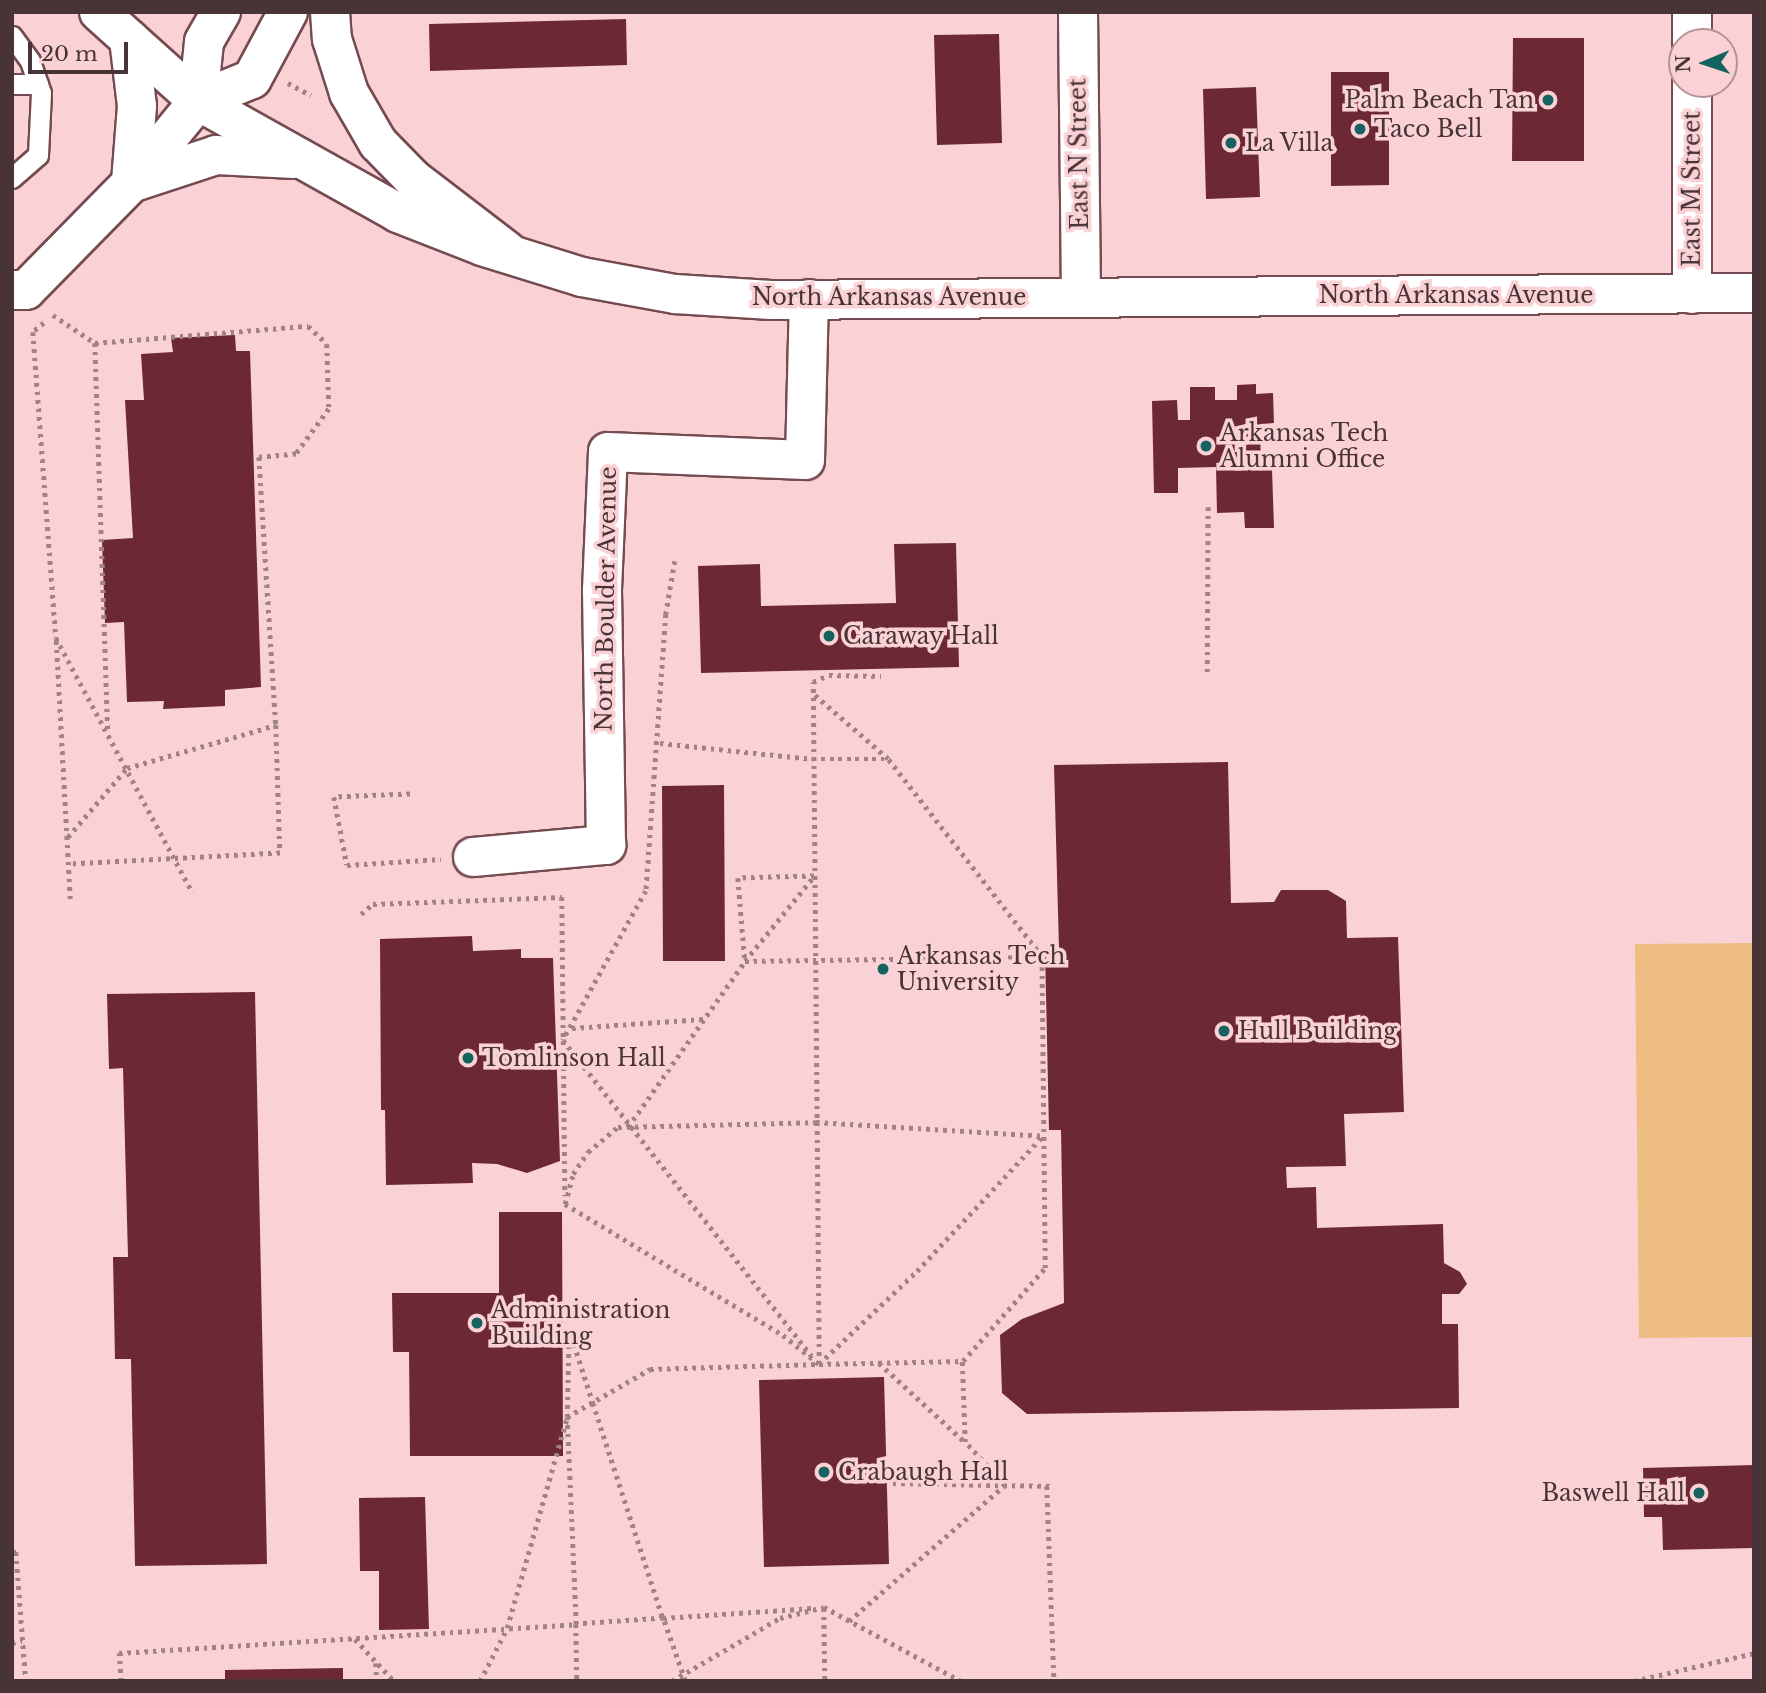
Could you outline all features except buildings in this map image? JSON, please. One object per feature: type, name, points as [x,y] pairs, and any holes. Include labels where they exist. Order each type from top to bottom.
[{"type":"main road","name":"North Arkansas Avenue","points":[[100,12],[198,101],[294,159],[398,213],[513,256],[582,277],[676,294],[809,299],[1754,293]]},
{"type":"main road","points":[[198,101],[204,42],[221,12]]},
{"type":"main road","points":[[17,295],[131,183],[198,101],[252,79],[288,12]]},
{"type":"main road","points":[[330,12],[332,39],[349,93],[378,143],[413,179],[513,256]]},
{"type":"main road","name":"East N Street","points":[[1078,12],[1081,296]]},
{"type":"main road","points":[[129,39],[137,106],[131,183]]},
{"type":"main road","name":"East M Street","points":[[1692,98],[1692,294]]},
{"type":"main road","points":[[131,183],[216,155],[294,159]]},
{"type":"main road","name":"North Boulder Avenue","points":[[473,857],[606,845],[601,590],[608,452],[805,460],[809,299]]},
{"type":"lane","points":[[12,36],[30,61],[38,84],[38,155],[12,178]]},
{"type":"lane","points":[[12,84],[38,84]]},
{"type":"path","points":[[277,77],[321,100]]},
{"type":"path","points":[[69,863],[280,853],[276,724],[259,457],[296,454],[329,409],[327,344],[308,326],[95,343],[53,315],[33,332],[56,638],[70,899]]},
{"type":"path","points":[[95,343],[108,732]]},
{"type":"path","points":[[1207,671],[1208,507]]},
{"type":"path","points":[[56,638],[192,893]]},
{"type":"path","points":[[819,1364],[812,693],[813,682],[829,675],[881,676]]},
{"type":"path","points":[[812,693],[888,759],[1042,957],[1045,1268],[963,1361],[965,1442]]},
{"type":"path","points":[[68,837],[127,768],[276,724]]},
{"type":"path","points":[[660,743],[813,759],[888,759]]},
{"type":"path","points":[[410,794],[334,797],[347,865],[473,857]]},
{"type":"path","points":[[628,1127],[745,961],[814,876]]},
{"type":"path","points":[[745,961],[738,878],[814,876]]},
{"type":"path","points":[[361,914],[373,904],[562,897],[565,1204]]},
{"type":"path","points":[[745,961],[1042,957]]},
{"type":"path","points":[[571,1028],[704,1019]]},
{"type":"path","points":[[564,1040],[628,1127],[819,1364]]},
{"type":"path","points":[[565,1204],[573,1174],[588,1152],[618,1127],[816,1122],[1044,1136]]},
{"type":"path","points":[[819,1364],[917,1271],[1044,1136]]},
{"type":"path","points":[[565,1204],[783,1335],[819,1364],[963,1361]]},
{"type":"path","points":[[577,1681],[567,1417],[569,1328],[684,1678]]},
{"type":"path","points":[[480,1681],[507,1628],[567,1417],[650,1368],[963,1361]]},
{"type":"path","points":[[879,1363],[965,1442],[1005,1485]]},
{"type":"path","points":[[893,1483],[1050,1486],[1054,1681]]},
{"type":"path","points":[[849,1621],[1005,1485]]},
{"type":"path","points":[[12,1552],[16,1552],[26,1681]]},
{"type":"path","points":[[672,1681],[684,1678],[780,1618],[824,1607]]},
{"type":"path","points":[[824,1607],[825,1681]]},
{"type":"path","points":[[121,1681],[119,1653],[824,1607],[961,1681]]},
{"type":"path","points":[[354,1638],[394,1681]]},
{"type":"path","points":[[12,1643],[22,1641]]},
{"type":"path","points":[[1634,1681],[1754,1653]]},
{"type":"path","points":[[376,1662],[377,1681]]},
{"type":"shaded area","points":[[1754,943],[1754,1337],[1639,1338],[1635,944]]},
{"type":"place","name":"Palm Beach Tan","points":[[1548,100]]},
{"type":"place","name":"Taco Bell","points":[[1360,129]]},
{"type":"place","name":"La Villa","points":[[1231,143]]},
{"type":"place","name":"Arkansas Tech Alumni Office","points":[[1206,446]]},
{"type":"place","name":"Caraway Hall","points":[[829,636]]},
{"type":"place","name":"Arkansas Tech University","points":[[883,969]]},
{"type":"place","name":"Hull Building","points":[[1224,1031]]},
{"type":"place","name":"Tomlinson Hall","points":[[468,1058]]},
{"type":"place","name":"Administration Building","points":[[477,1323]]},
{"type":"place","name":"Crabaugh Hall","points":[[824,1472]]},
{"type":"place","name":"Baswell Hall","points":[[1699,1493]]}]
